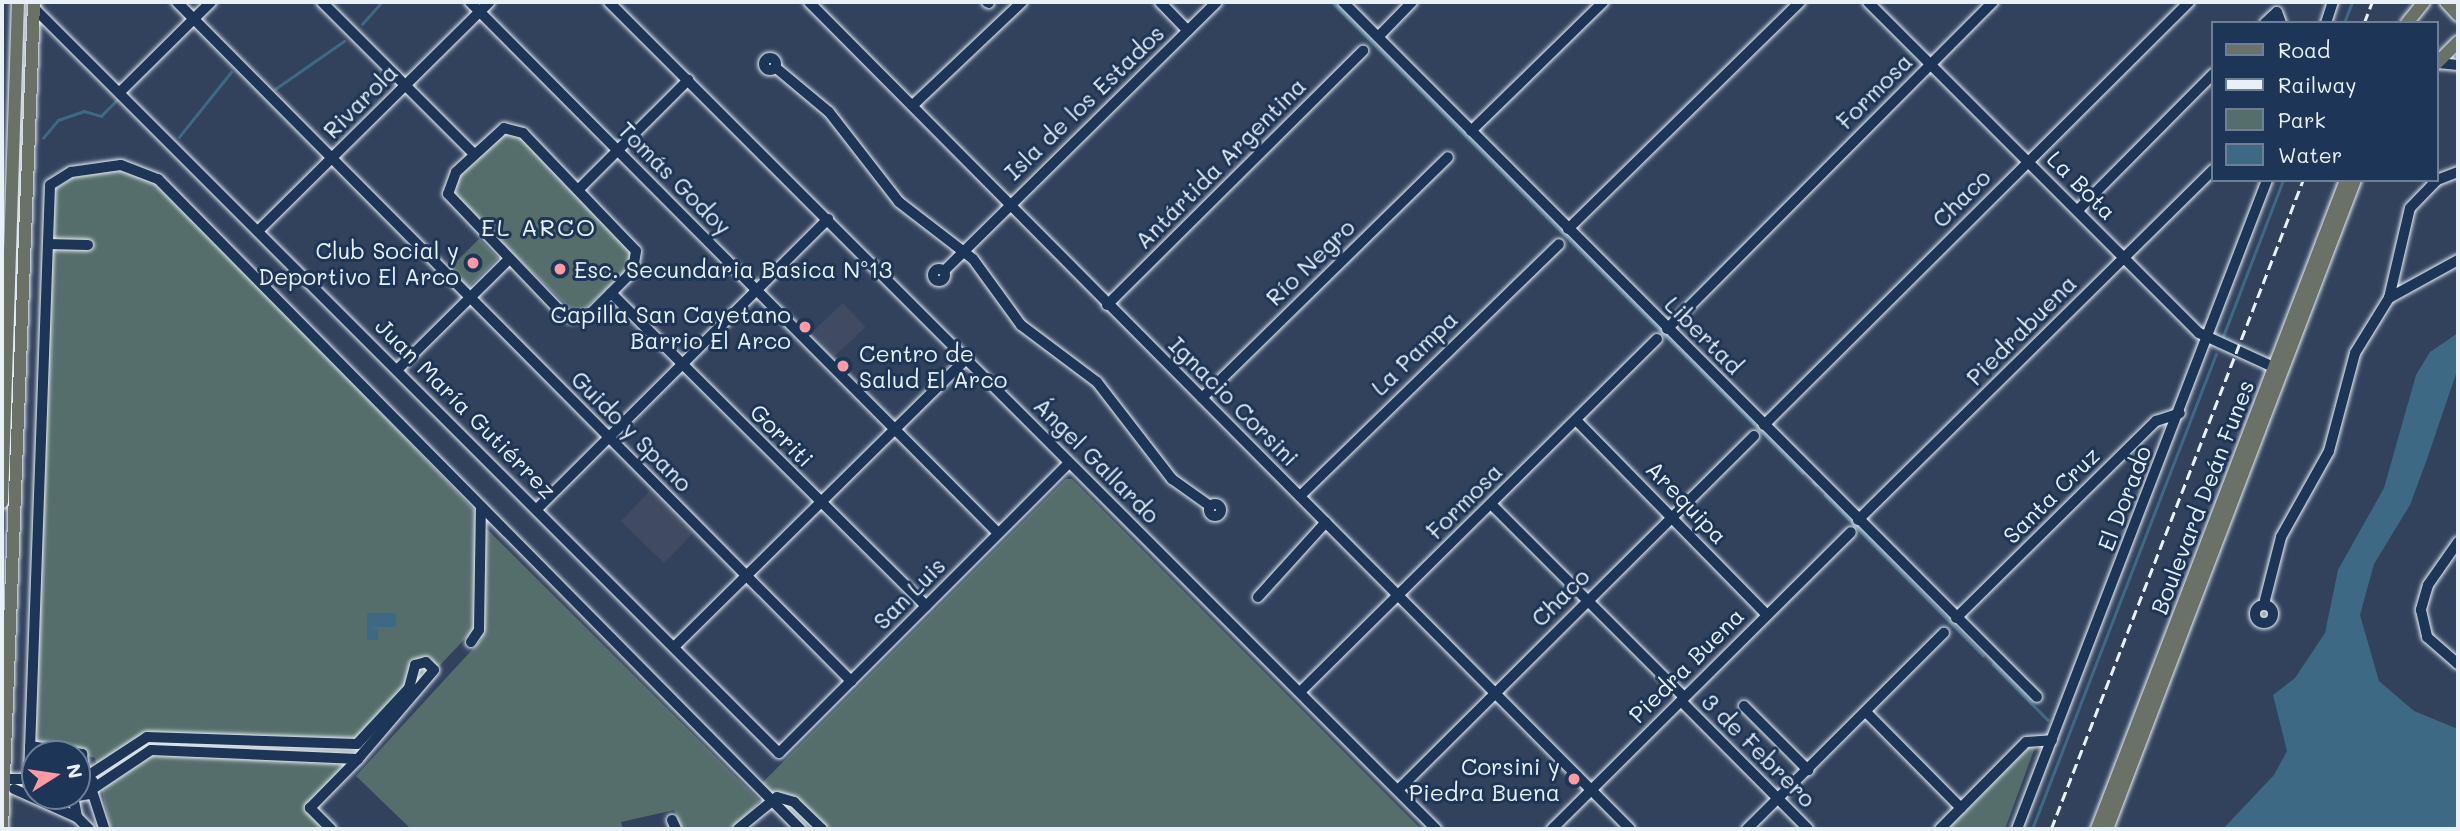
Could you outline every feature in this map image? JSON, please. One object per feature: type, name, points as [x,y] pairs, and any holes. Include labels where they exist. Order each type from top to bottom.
[{"type":"main road","points":[[2,502],[4,364],[18,2]]},
{"type":"main road","points":[[2408,21],[2422,2]]},
{"type":"main road","points":[[2446,2],[2457,9]]},
{"type":"main road","points":[[2,829],[34,4]]},
{"type":"main road","points":[[2439,61],[2458,42]]},
{"type":"main road","name":"Boulevard Deán Funes","points":[[2107,829],[2345,182]]},
{"type":"main road","name":"Boulevard Deán Funes","points":[[2097,829],[2354,182]]},
{"type":"street","name":"Guido y Spano","points":[[177,2],[851,681]]},
{"type":"street","points":[[121,91],[211,2]]},
{"type":"street","points":[[322,2],[474,154]]},
{"type":"street","name":"Tomás Godoy","points":[[470,2],[998,533]]},
{"type":"street","name":"Rivarola","points":[[259,230],[489,2]]},
{"type":"street","name":"Ángel Gallardo","points":[[609,2],[1436,829]]},
{"type":"street","name":"Ignacio Corsini","points":[[809,2],[1107,305],[1496,691],[1630,829]]},
{"type":"street","points":[[913,105],[1022,2]]},
{"type":"street","points":[[1160,2],[1188,31]]},
{"type":"street","name":"Isla de los Estados","points":[[944,271],[962,248],[1217,2]]},
{"type":"street","name":"Libertad","points":[[1343,2],[2037,697]]},
{"type":"street","points":[[1378,37],[1412,2]]},
{"type":"street","points":[[1471,131],[1602,2]]},
{"type":"street","points":[[1568,229],[1800,2]]},
{"type":"street","name":"La Bota","points":[[1868,2],[2206,339],[2278,370]]},
{"type":"street","name":"Formosa","points":[[1667,329],[1993,2]]},
{"type":"street","name":"Chaco","points":[[1764,425],[2189,2]]},
{"type":"street","points":[[2327,21],[2333,2]]},
{"type":"street","name":"Juan María Gutiérrez","points":[[34,4],[779,753]]},
{"type":"street","points":[[2266,21],[2277,12],[2280,21]]},
{"type":"street","name":"Antártida Argentina","points":[[1107,305],[1363,51]]},
{"type":"street","points":[[2439,63],[2458,65]]},
{"type":"street","points":[[775,67],[829,113],[892,195],[962,248],[1021,324],[1087,372],[1172,479],[1210,506]]},
{"type":"street","points":[[2078,210],[2212,75]]},
{"type":"street","points":[[578,190],[688,80]]},
{"type":"street","points":[[513,128],[578,190],[636,251],[633,271],[589,315],[571,318],[509,259],[448,194],[451,180],[474,154],[495,134],[513,128]]},
{"type":"street","name":"Río Negro","points":[[1202,398],[1448,157]]},
{"type":"street","points":[[30,740],[50,185],[57,177],[121,165],[158,179],[800,829]]},
{"type":"street","name":"Piedrabuena","points":[[1858,520],[2212,171]]},
{"type":"street","points":[[2439,179],[2458,172]]},
{"type":"street","name":"El Dorado","points":[[2018,829],[2180,413],[2266,182]]},
{"type":"street","points":[[2265,600],[2281,537],[2329,451],[2350,363],[2389,298],[2410,208],[2435,182]]},
{"type":"street","points":[[537,509],[828,219]]},
{"type":"street","points":[[48,244],[88,245]]},
{"type":"street","name":"La Pampa","points":[[1300,496],[1559,244]]},
{"type":"street","points":[[398,369],[509,259]]},
{"type":"street","points":[[2389,298],[2458,260]]},
{"type":"street","name":"Gorriti","points":[[611,293],[926,606]]},
{"type":"street","name":"Formosa","points":[[1300,692],[1657,340]]},
{"type":"street","points":[[674,647],[966,359]]},
{"type":"street","name":"Santa Cruz","points":[[1956,618],[2156,421],[2180,413]]},
{"type":"street","name":"Arequipa","points":[[1576,420],[1767,615]]},
{"type":"street","name":"Chaco","points":[[1398,790],[1754,436]]},
{"type":"street","name":"San Luis","points":[[779,753],[1069,463]]},
{"type":"street","name":"3 de Febrero","points":[[1491,504],[1808,829]]},
{"type":"street","points":[[471,642],[479,630],[481,508]]},
{"type":"street","points":[[1258,597],[1326,522]]},
{"type":"street","name":"Piedra Buena","points":[[1552,829],[1851,532]]},
{"type":"street","points":[[2458,542],[2428,584],[2421,610],[2427,637],[2458,664]]},
{"type":"street","points":[[1747,829],[1944,633]]},
{"type":"street","points":[[91,769],[147,737],[357,744],[412,684],[411,668],[429,663],[431,680],[310,808],[331,829]]},
{"type":"street","points":[[1744,706],[1808,770]]},
{"type":"street","points":[[1866,712],[1961,808]]},
{"type":"street","points":[[1940,829],[2026,742],[2052,740]]},
{"type":"street","points":[[93,789],[151,750],[358,759]]},
{"type":"street","points":[[3,778],[21,779]]},
{"type":"street","points":[[3,778],[14,789],[81,825],[99,816]]},
{"type":"street","points":[[91,786],[104,829]]},
{"type":"street","points":[[14,789],[21,789]]},
{"type":"street","points":[[738,829],[769,799]]},
{"type":"street","points":[[769,799],[794,802],[822,829]]},
{"type":"shaded area","points":[[843,303],[866,327],[835,356],[812,332]]},
{"type":"shaded area","points":[[650,491],[693,533],[664,563],[621,521]]},
{"type":"green space","points":[[514,131],[630,250],[631,267],[577,315],[455,198],[457,178],[502,134]]},
{"type":"green space","points":[[122,169],[159,183],[477,513],[474,629],[306,808],[327,829],[110,829],[95,758],[91,757],[91,740],[34,740],[54,190],[72,178]]},
{"type":"green space","name":"Club Social y Deportivo El Arco","points":[[479,239],[498,258],[468,288],[449,269]]},
{"type":"green space","points":[[1066,479],[1072,479],[1421,829],[808,829],[762,783]]},
{"type":"green space","points":[[485,527],[760,801],[732,829],[682,829],[674,810],[621,822],[623,829],[411,829],[356,776],[481,640]]},
{"type":"green space","points":[[2029,747],[2035,747],[2005,829],[1948,829]]},
{"type":"water","points":[[2458,333],[2458,368],[2427,459],[2410,505],[2374,564],[2360,615],[2379,681],[2414,711],[2458,729],[2458,829],[2223,829],[2274,775],[2287,751],[2273,695],[2295,678],[2325,633],[2338,570],[2384,488],[2416,375],[2430,352]]},
{"type":"water","points":[[367,613],[396,613],[396,627],[371,627],[378,629],[378,640],[367,640]]},
{"type":"waterway","points":[[362,24],[382,2]]},
{"type":"waterway","points":[[1332,2],[1803,473]]},
{"type":"waterway","points":[[2345,21],[2352,2]]},
{"type":"waterway","points":[[275,89],[344,41]]},
{"type":"waterway","points":[[179,137],[231,72]]},
{"type":"waterway","points":[[43,138],[58,120],[84,111],[101,116],[117,100]]},
{"type":"waterway","points":[[2222,339],[2282,182]]},
{"type":"waterway","points":[[2032,829],[2216,354]]},
{"type":"waterway","points":[[1813,482],[1816,485]]},
{"type":"waterway","points":[[1825,495],[1983,655]]},
{"type":"waterway","points":[[1993,664],[2048,720]]},
{"type":"railway","points":[[2365,21],[2372,2]]},
{"type":"railway","points":[[2051,829],[2302,182]]},
{"type":"place","name":"Club Social y Deportivo El Arco","points":[[473,263]]},
{"type":"place","name":"Esc. Secundaria Basica Nº13","points":[[560,269]]},
{"type":"place","name":"Capilla San Cayetano Barrio El Arco","points":[[805,327]]},
{"type":"place","name":"Centro de Salud El Arco","points":[[843,366]]},
{"type":"place","name":"Corsini y Piedra Buena","points":[[1574,779]]},
{"type":"district","name":"EL ARCO","points":[[539,227]]}]
